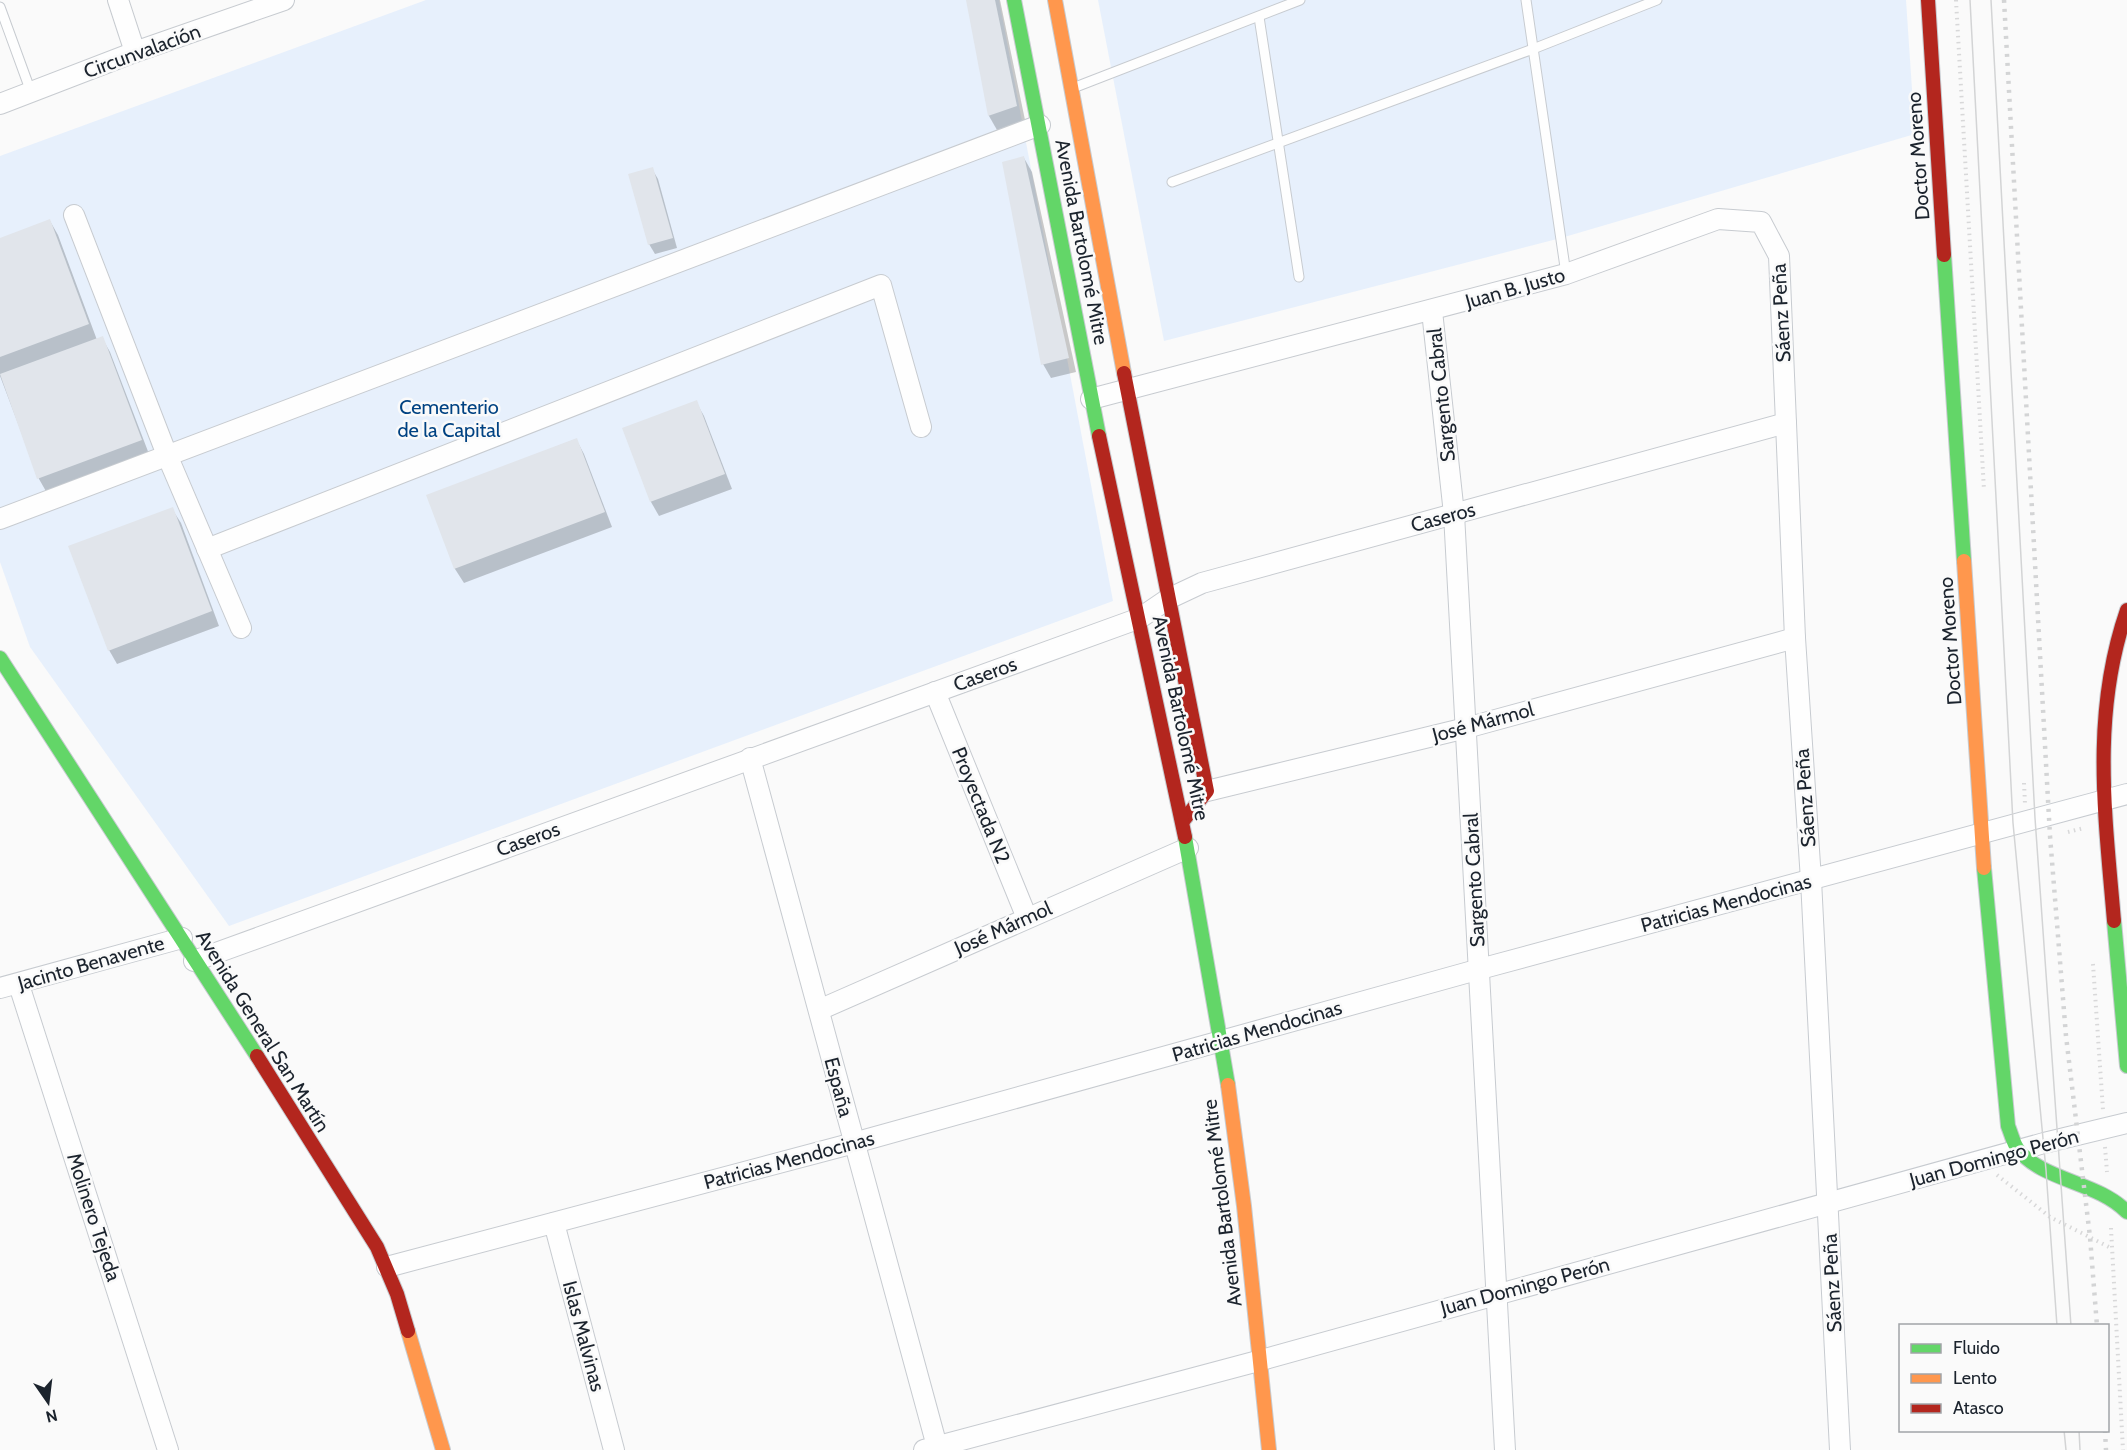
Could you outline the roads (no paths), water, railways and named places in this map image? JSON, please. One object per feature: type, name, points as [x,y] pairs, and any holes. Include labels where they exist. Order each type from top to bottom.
[{"type":"street","points":[[118,0],[135,52]]},
{"type":"street","name":"Circunvalación","points":[[0,104],[135,52],[284,0]]},
{"type":"street","name":"Avenida Bartolomé Mitre","points":[[1014,0],[1040,125],[1091,399],[1183,821],[1222,1041],[1244,1206],[1258,1361],[1269,1450]]},
{"type":"street","name":"Avenida Bartolomé Mitre","points":[[1055,0],[1127,389],[1207,791]]},
{"type":"street","name":"Doctor Moreno","points":[[1928,0],[1981,834],[2008,1126],[2018,1150]]},
{"type":"street","points":[[0,519],[1040,125]]},
{"type":"street","points":[[74,215],[167,455],[241,628]]},
{"type":"street","name":"Juan B. Justo","points":[[1091,399],[1566,274],[1718,219],[1761,222]]},
{"type":"street","name":"Sáenz Peña","points":[[1761,222],[1779,256],[1795,638],[1811,880],[1840,1450]]},
{"type":"street","points":[[207,549],[881,285],[921,427]]},
{"type":"street","name":"Sargento Cabral","points":[[1432,311],[1454,514],[1505,1450]]},
{"type":"street","name":"Caseros","points":[[194,961],[1140,618],[1168,599],[1202,583],[1786,423]]},
{"type":"street","points":[[2127,610],[2119,628],[2104,692],[2102,740],[2104,800],[2127,1066]]},
{"type":"street","name":"José Mármol","points":[[1207,791],[1466,728],[1795,638]]},
{"type":"street","name":"Avenida General San Martín","points":[[0,658],[182,938],[194,961],[377,1247],[387,1267],[443,1450]]},
{"type":"street","name":"Proyectada N2","points":[[935,692],[1027,918]]},
{"type":"street","name":"España","points":[[750,758],[819,1010],[933,1449]]},
{"type":"street","points":[[1183,821],[1207,791]]},
{"type":"street","name":"Patricias Mendocinas","points":[[387,1267],[854,1143],[1480,969],[1981,834],[2004,825],[2127,794]]},
{"type":"street","name":"José Mármol","points":[[819,1010],[1188,848]]},
{"type":"street","name":"Jacinto Benavente","points":[[10,986],[182,938]]},
{"type":"street","name":"Molinero Tejeda","points":[[10,986],[168,1450]]},
{"type":"street","name":"Juan Domingo Perón","points":[[933,1449],[1986,1161],[2018,1150],[2127,1123]]},
{"type":"street","points":[[2018,1150],[2046,1170],[2109,1197],[2121,1204],[2127,1212]]},
{"type":"street","name":"Islas Malvinas","points":[[554,1222],[614,1450]]},
{"type":"lane","points":[[1072,89],[1300,0]]},
{"type":"lane","points":[[1526,0],[1566,274]]},
{"type":"lane","points":[[1172,182],[1533,49],[1657,0]]},
{"type":"lane","points":[[0,7],[31,92]]},
{"type":"lane","points":[[1259,17],[1299,277]]},
{"type":"tram line","points":[[1970,0],[2013,823],[2046,1170],[2057,1324]]},
{"type":"tram line","points":[[1991,0],[2035,818],[2071,1324]]},
{"type":"tram line","points":[[2064,1432],[2066,1450]]},
{"type":"tram line","points":[[2079,1432],[2080,1450]]},
{"type":"railway","points":[[2004,0],[2050,836],[2066,1036],[2090,1237],[2097,1324]]},
{"type":"railway","points":[[2105,1432],[2106,1450]]},
{"type":"park label","name":"Cementerio de la Capital","points":[[449,418]]}]
